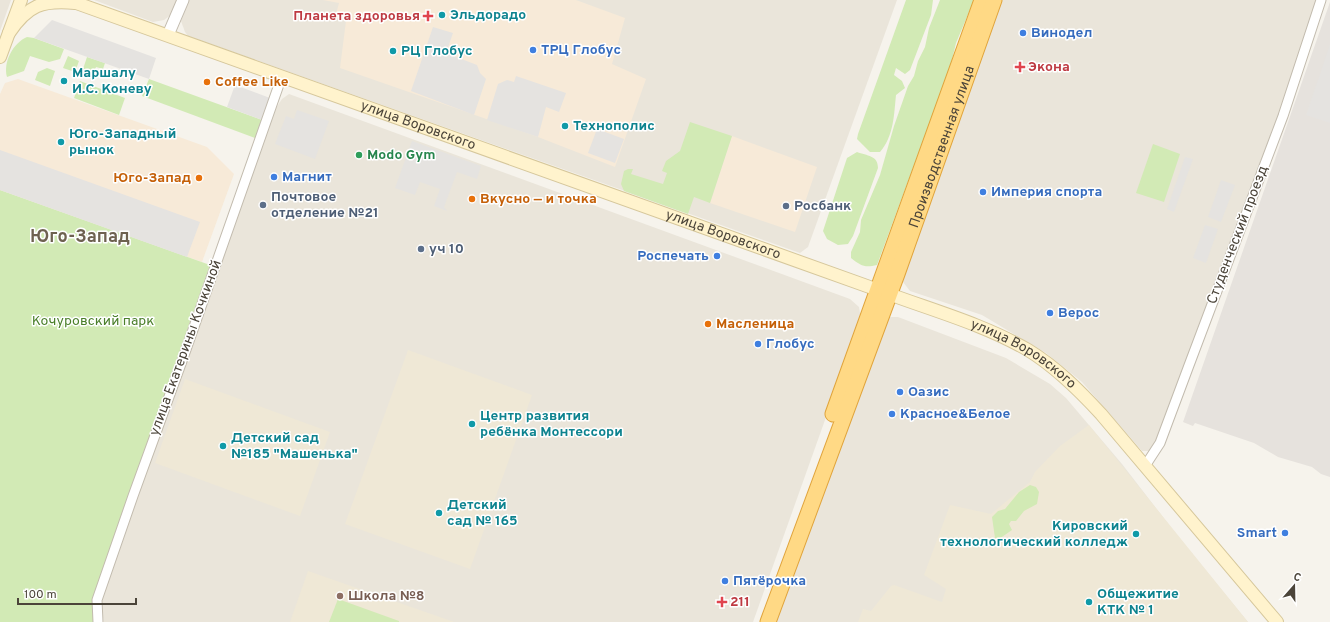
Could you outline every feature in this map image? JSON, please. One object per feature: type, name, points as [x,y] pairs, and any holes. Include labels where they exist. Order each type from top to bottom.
[{"type":"highway","name":"Производственная улица","points":[[883,292],[982,0]]},
{"type":"highway","name":"Производственная улица","points":[[883,292],[994,0]]},
{"type":"highway","points":[[759,622],[883,292]]},
{"type":"highway","points":[[768,622],[883,292]]},
{"type":"main road","points":[[0,57],[21,0]]},
{"type":"main road","name":"улица Воровского","points":[[9,33],[21,18],[41,4],[53,1],[74,2],[883,292],[985,330],[1028,350],[1055,368],[1077,388],[1101,414],[1277,622]]},
{"type":"street","points":[[168,35],[182,0]]},
{"type":"street","name":"Студенческий проезд","points":[[1145,466],[1160,443],[1185,378],[1283,116],[1321,0]]},
{"type":"street","name":"улица Екатерины Кочкиной","points":[[98,622],[97,600],[282,76]]},
{"type":"shaded area","points":[[0,0],[11,0],[0,31]]},
{"type":"shaded area","points":[[94,0],[178,0],[172,14],[164,20],[153,22]]},
{"type":"shaded area","points":[[188,0],[897,0],[808,247],[800,253],[188,36],[181,21]]},
{"type":"shaded area","points":[[323,0],[576,0],[625,18],[612,64],[646,79],[615,167],[538,137],[340,68],[346,21],[335,18],[339,3]]},
{"type":"shaded area","points":[[998,0],[1317,0],[1279,114],[1249,190],[1155,445],[1150,451],[1142,451],[1082,382],[1046,353],[982,315],[910,291],[903,282],[902,277]]},
{"type":"shaded area","points":[[1330,2],[1330,477],[1321,474],[1312,467],[1278,457],[1254,443],[1195,423],[1193,426],[1183,422]]},
{"type":"shaded area","points":[[52,20],[156,58],[149,79],[34,38]]},
{"type":"shaded area","points":[[433,27],[453,33],[446,53],[477,65],[480,73],[486,79],[474,115],[411,91]]},
{"type":"shaded area","points":[[1330,44],[1330,123],[1306,115]]},
{"type":"shaded area","points":[[516,76],[566,93],[559,112],[546,107],[538,137],[487,120],[498,84],[507,80],[514,82]]},
{"type":"shaded area","name":"Юго-Западный рынок","points":[[18,79],[207,147],[234,174],[202,262],[0,190],[0,94],[5,83]]},
{"type":"shaded area","points":[[235,85],[270,98],[262,120],[227,107]]},
{"type":"shaded area","points":[[289,94],[850,299],[859,307],[861,319],[753,622],[104,622],[99,601],[276,108],[282,99]]},
{"type":"shaded area","points":[[297,110],[329,121],[315,159],[275,144],[286,116],[294,119]]},
{"type":"shaded area","points":[[597,129],[624,139],[615,163],[588,153]]},
{"type":"shaded area","points":[[732,136],[817,167],[795,232],[710,203]]},
{"type":"shaded area","points":[[412,141],[481,166],[477,179],[457,172],[444,207],[447,211],[434,206],[440,189],[420,182],[415,195],[395,188]]},
{"type":"shaded area","points":[[0,150],[200,222],[187,257],[0,190]]},
{"type":"shaded area","points":[[1185,157],[1193,159],[1174,212],[1167,209]]},
{"type":"shaded area","points":[[1221,180],[1235,185],[1221,222],[1208,217]]},
{"type":"shaded area","points":[[1205,225],[1218,229],[1206,263],[1193,258]]},
{"type":"shaded area","points":[[889,317],[898,317],[1006,358],[1050,384],[1066,398],[1122,464],[1176,534],[1248,622],[773,622]]},
{"type":"shaded area","points":[[408,350],[532,395],[470,569],[345,524]]},
{"type":"shaded area","points":[[185,379],[330,432],[300,516],[155,463]]},
{"type":"shaded area","points":[[1089,425],[1248,622],[858,622],[863,609],[871,611],[891,586],[894,585],[942,602],[946,589],[924,575],[950,505],[991,514],[1030,482],[1035,472],[1060,446]]},
{"type":"shaded area","name":"Школа №8","points":[[308,571],[454,622],[290,622]]},
{"type":"green space","points":[[906,0],[933,0],[931,15],[910,70],[905,74],[896,68],[894,75],[902,81],[905,88],[896,95],[891,132],[885,146],[880,152],[870,152],[857,139],[858,134]]},
{"type":"green space","points":[[940,0],[974,0],[956,43],[950,68],[877,265],[863,266],[851,258],[851,252],[860,232],[861,220],[880,175],[894,126],[908,86],[914,76],[918,61],[925,47],[929,28]]},
{"type":"green space","points":[[27,37],[34,38],[64,49],[60,59],[49,62],[30,56],[24,71],[7,77],[6,65],[13,48]]},
{"type":"green space","points":[[68,56],[79,61],[75,72],[63,68]]},
{"type":"green space","points":[[87,57],[105,63],[103,69],[96,67],[92,79],[81,75]]},
{"type":"green space","points":[[47,68],[55,71],[50,86],[35,80],[38,72]]},
{"type":"green space","points":[[149,79],[262,120],[255,138],[142,96]]},
{"type":"green space","points":[[80,81],[125,98],[119,115],[74,98]]},
{"type":"green space","points":[[690,122],[732,136],[710,203],[694,197],[688,214],[624,191],[621,184],[624,171],[628,169],[633,169],[631,174],[663,184],[667,173],[662,171],[666,161],[680,151]]},
{"type":"green space","points":[[1153,144],[1180,154],[1164,202],[1136,193]]},
{"type":"green space","points":[[857,152],[874,158],[878,164],[878,168],[853,236],[848,244],[838,245],[827,239],[823,231],[847,158]]},
{"type":"green space","name":"Кочуровский парк","points":[[0,190],[210,265],[93,598],[95,622],[0,622]]},
{"type":"green space","points":[[1030,485],[1036,487],[1039,492],[1037,504],[1024,511],[1016,521],[1011,521],[1009,524],[1012,530],[999,539],[995,538],[992,517],[998,511],[1005,509],[1019,492]]},
{"type":"green space","points":[[338,599],[399,621],[399,622],[329,622]]},
{"type":"place","name":"Эльдорадо","points":[[442,15]]},
{"type":"place","name":"Планета здоровья","points":[[428,16]]},
{"type":"place","name":"Винодел","points":[[1023,33]]},
{"type":"place","name":"ТРЦ Глобус","points":[[533,50]]},
{"type":"place","name":"РЦ Глобус","points":[[393,51]]},
{"type":"place","name":"Экона","points":[[1020,67]]},
{"type":"place","name":"Маршалу И.С. Коневу","points":[[64,81]]},
{"type":"place","name":"Coffee Like","points":[[207,82]]},
{"type":"place","name":"Технополис","points":[[565,126]]},
{"type":"place","name":"Юго-Западный рынок","points":[[61,142]]},
{"type":"place","name":"Modo Gym","points":[[359,155]]},
{"type":"place","name":"Магнит","points":[[274,177]]},
{"type":"place","name":"Юго-Запад","points":[[199,178]]},
{"type":"place","name":"Империя спорта","points":[[983,192]]},
{"type":"place","name":"Вкусно — и точка","points":[[472,199]]},
{"type":"place","name":"Почтовое отделение №21","points":[[263,205]]},
{"type":"place","name":"Росбанк","points":[[786,206]]},
{"type":"place","name":"уч 10","points":[[421,249]]},
{"type":"place","name":"Роспечать","points":[[717,256]]},
{"type":"place","name":"Верос","points":[[1050,313]]},
{"type":"place","name":"Масленица","points":[[708,324]]},
{"type":"place","name":"Глобус","points":[[758,344]]},
{"type":"place","name":"Оазис","points":[[900,392]]},
{"type":"place","name":"Красное&Белое","points":[[892,414]]},
{"type":"place","name":"Центр развития ребёнка Монтессори","points":[[472,424]]},
{"type":"place","name":"Детский сад №185 \"Машенька\"","points":[[223,446]]},
{"type":"place","name":"Детский сад № 165","points":[[439,513]]},
{"type":"place","name":"Smart","points":[[1285,533]]},
{"type":"place","name":"Кировский технологический колледж","points":[[1136,534]]},
{"type":"place","name":"Пятёрочка","points":[[725,581]]},
{"type":"place","name":"Школа №8","points":[[340,596]]},
{"type":"place","name":"211","points":[[722,602]]},
{"type":"place","name":"Общежитие КТК № 1","points":[[1089,602]]},
{"type":"district","name":"Юго-Запад","points":[[80,237]]}]
